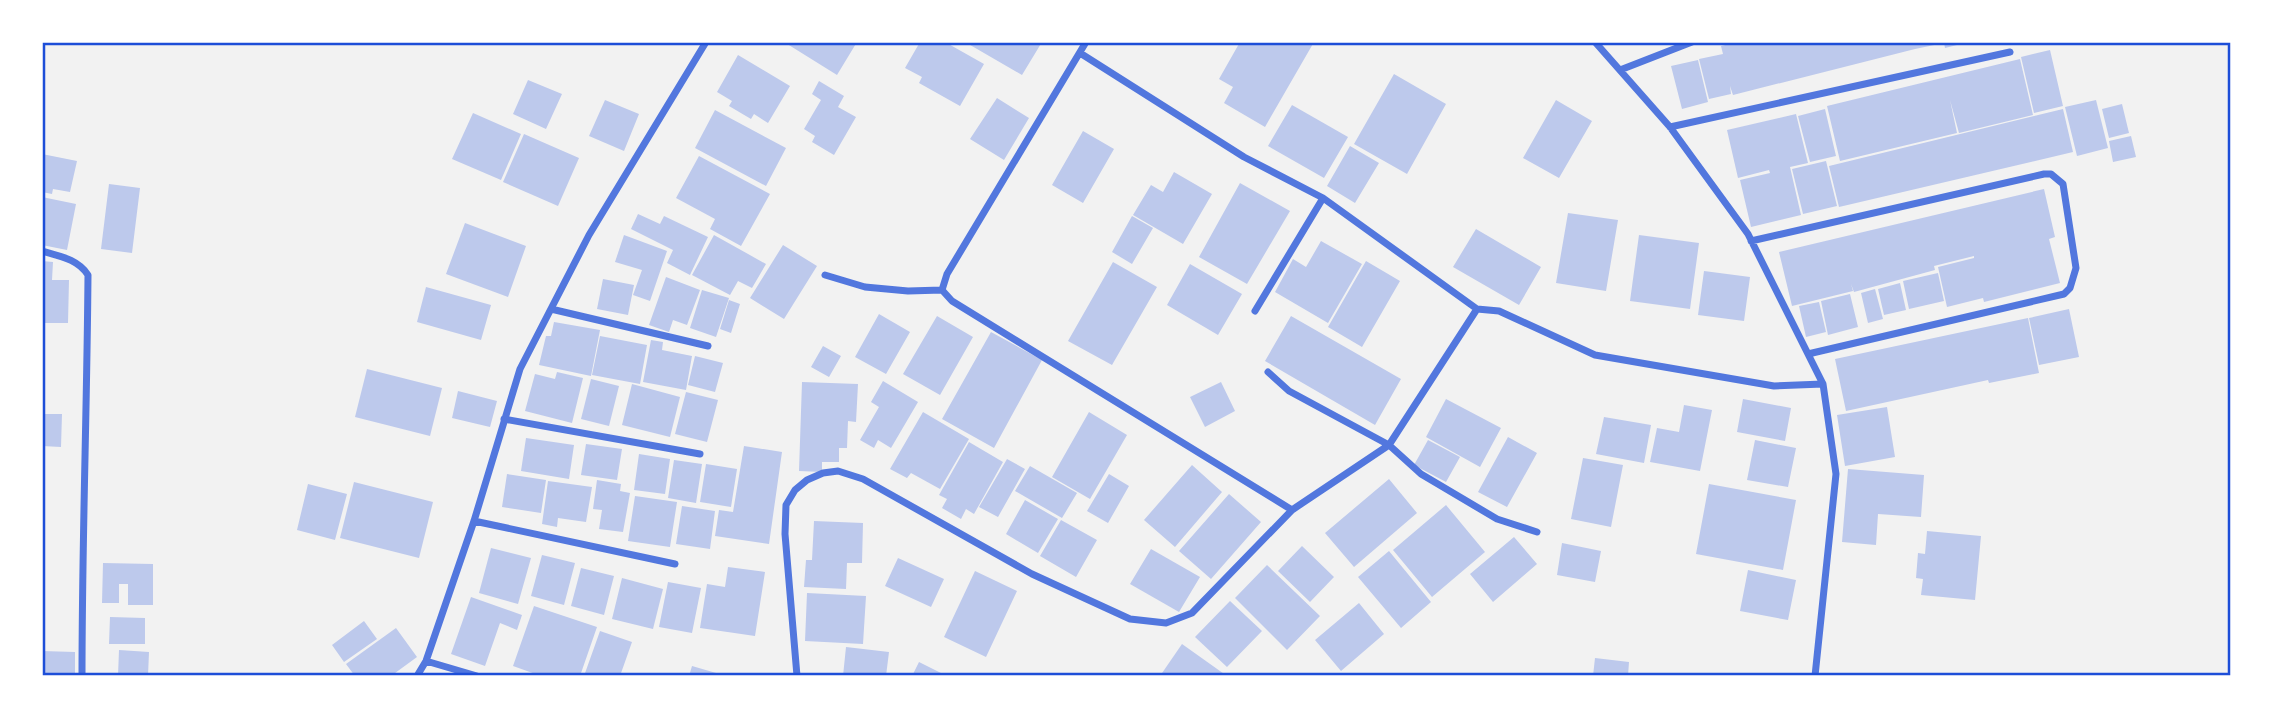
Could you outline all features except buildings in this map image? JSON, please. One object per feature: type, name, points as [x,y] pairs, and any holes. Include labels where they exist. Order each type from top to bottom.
[{"type":"street","points":[[417,676],[426,661],[474,521],[520,369],[589,235],[706,42]]},
{"type":"street","points":[[942,290],[947,274],[1086,42]]},
{"type":"street","points":[[1595,42],[1670,127],[1751,241],[1823,384],[1836,474],[1815,676]]},
{"type":"street","points":[[1620,70],[1692,42]]},
{"type":"street","points":[[1670,127],[2010,52]]},
{"type":"street","points":[[1080,53],[1244,157],[1323,198],[1477,309],[1499,311],[1595,355],[1774,386],[1823,384]]},
{"type":"street","points":[[1751,241],[2044,174],[2051,174],[2063,184],[2076,268],[2070,288],[2064,295],[1808,354]]},
{"type":"street","points":[[1255,311],[1323,198]]},
{"type":"street","points":[[42,251],[74,261],[83,267],[88,275],[82,676]]},
{"type":"street","points":[[825,275],[865,287],[908,291],[942,290],[952,301],[1292,510]]},
{"type":"street","points":[[551,309],[708,346]]},
{"type":"street","points":[[797,676],[785,534],[786,505],[795,490],[807,480],[823,473],[838,471],[863,479],[1032,574],[1130,619],[1166,623],[1192,613],[1292,510],[1389,446],[1477,309]]},
{"type":"street","points":[[1268,372],[1298,397],[1389,446],[1421,474],[1497,519],[1537,532]]},
{"type":"street","points":[[504,419],[700,454]]},
{"type":"street","points":[[474,521],[675,564]]},
{"type":"street","points":[[426,661],[477,676]]}]
